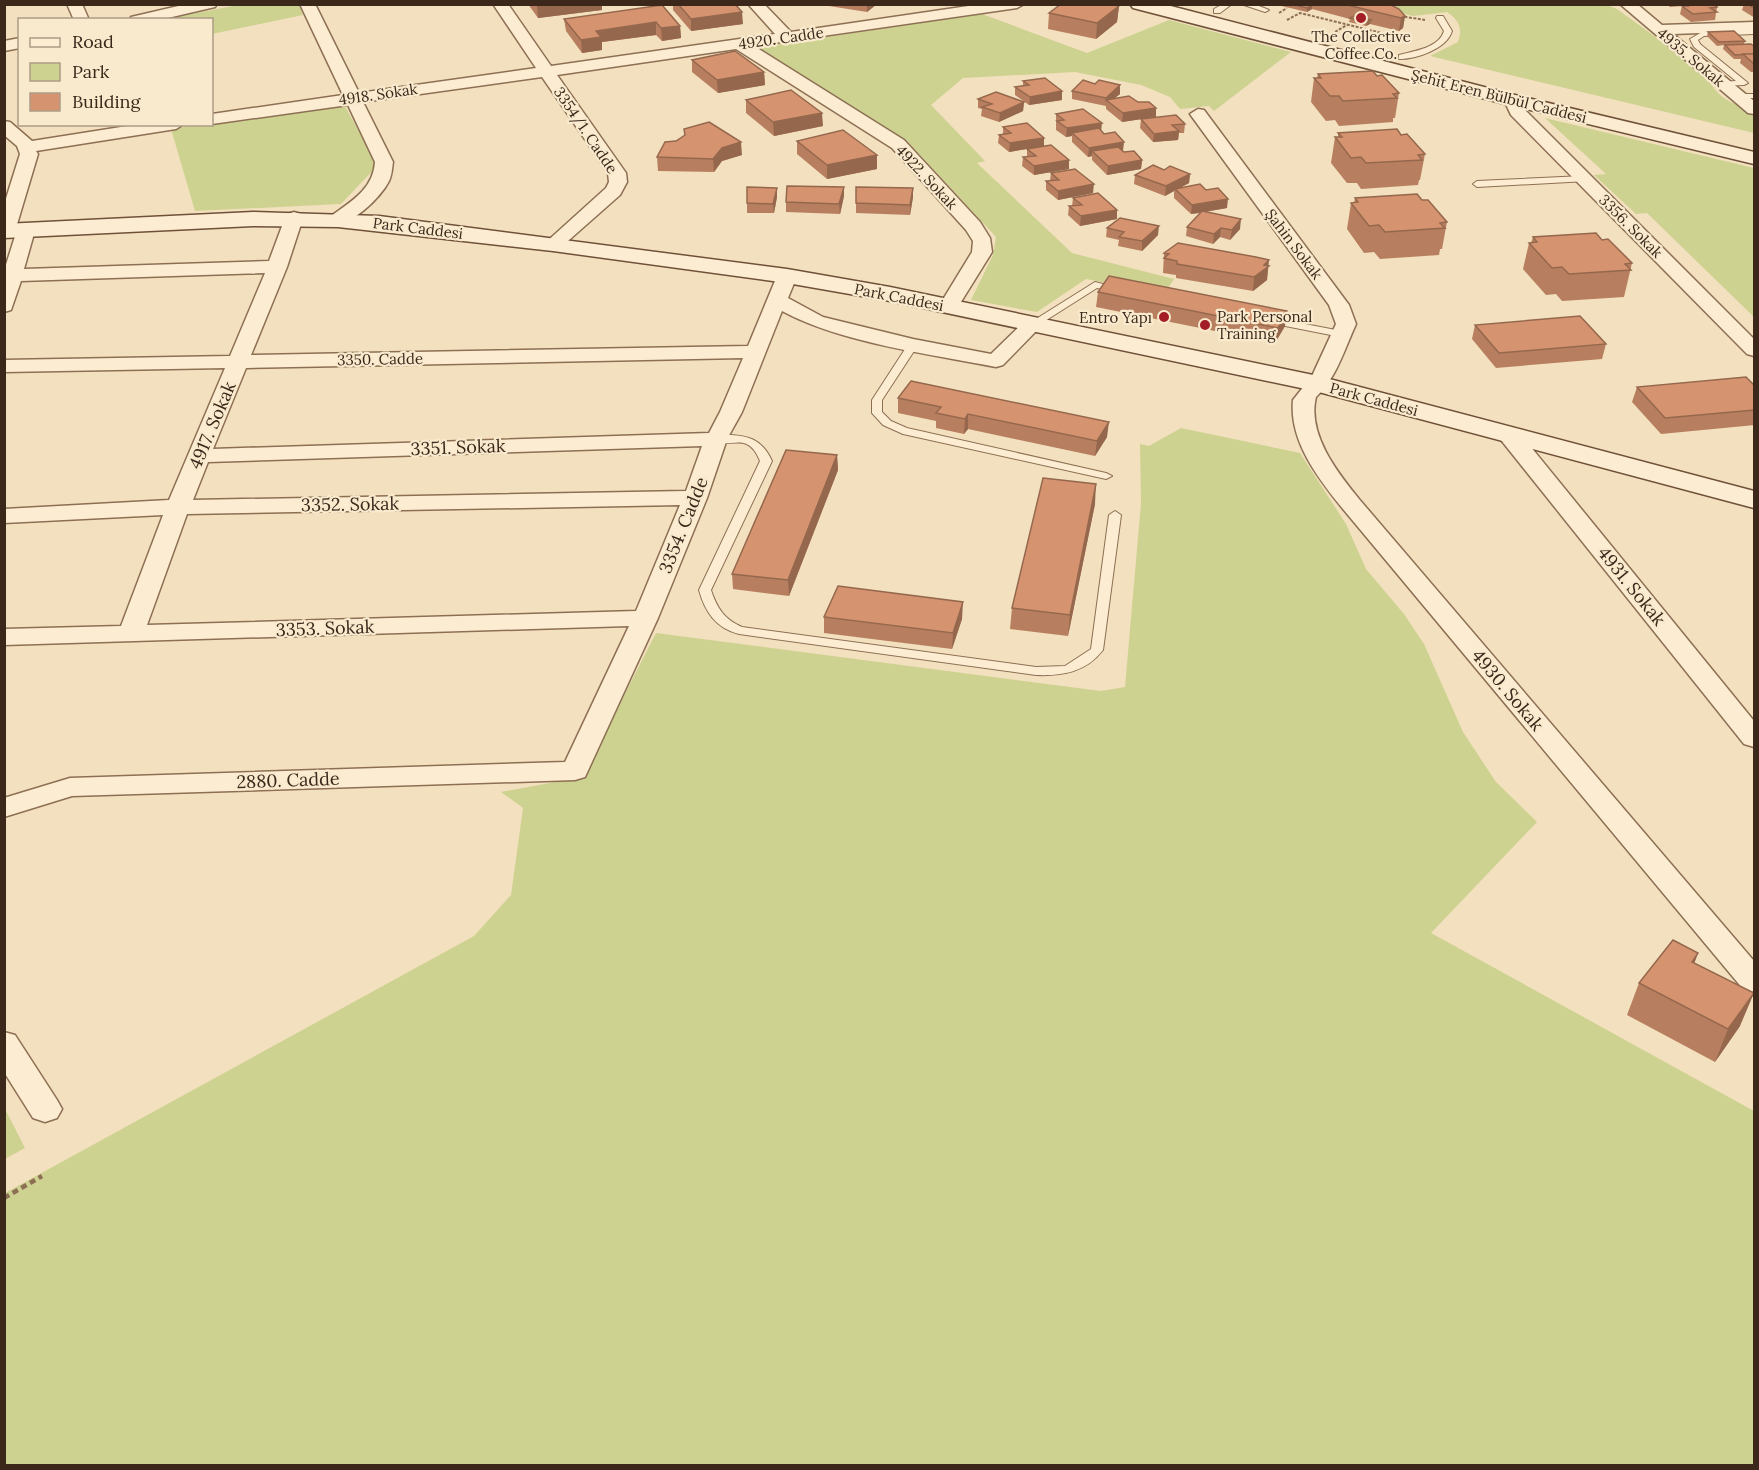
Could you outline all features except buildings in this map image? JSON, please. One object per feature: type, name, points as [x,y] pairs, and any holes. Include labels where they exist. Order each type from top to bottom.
[{"type":"street","points":[[74,4],[81,18]]},
{"type":"street","points":[[145,18],[210,4]]},
{"type":"street","points":[[307,4],[384,162],[384,171],[374,191],[338,220]]},
{"type":"street","name":"3354/1. Cadde","points":[[500,4],[545,72],[612,164],[618,177],[614,191],[554,244]]},
{"type":"street","points":[[755,4],[787,37]]},
{"type":"street","name":"4920. Cadde","points":[[545,72],[787,37],[956,8],[1017,4]]},
{"type":"street","name":"Şehit Eren Bülbül Caddesi","points":[[1139,4],[1288,30],[1755,143]]},
{"type":"street","name":"Şehit Eren Bülbül Caddesi","points":[[1192,4],[1223,8],[1512,99],[1755,158]]},
{"type":"street","name":"4935. Sokak","points":[[1627,4],[1724,84],[1746,96],[1755,109]]},
{"type":"street","points":[[1660,30],[1755,26]]},
{"type":"street","name":"4922. Sokak","points":[[739,44],[898,144],[973,226],[982,239],[984,245],[982,252],[949,306]]},
{"type":"street","name":"4918. Sokak","points":[[213,119],[545,72]]},
{"type":"street","name":"3356. Sokak","points":[[1512,99],[1517,111],[1755,350]]},
{"type":"street","name":"Şahin Sokak","points":[[1198,114],[1339,304],[1346,320],[1318,384]]},
{"type":"street","points":[[4,126],[27,147],[28,162],[12,231],[14,274],[4,306]]},
{"type":"street","points":[[27,147],[163,126]]},
{"type":"street","name":"Park Caddesi","points":[[12,231],[294,218],[338,220],[554,244],[787,276],[949,306],[1318,384],[1755,500]]},
{"type":"street","name":"4917. Sokak","points":[[131,633],[178,507],[277,267],[294,218]]},
{"type":"street","points":[[14,274],[277,267]]},
{"type":"street","name":"3354. Cadde","points":[[575,771],[645,618],[695,498],[716,439],[787,276]]},
{"type":"street","points":[[778,301],[816,321],[913,345],[996,361],[1033,324]]},
{"type":"street","name":"3350. Cadde","points":[[4,366],[755,352]]},
{"type":"street","name":"4930. Sokak","points":[[1318,384],[1308,392],[1304,400],[1305,420],[1319,458],[1341,493],[1755,981]]},
{"type":"street","name":"4931. Sokak","points":[[1509,435],[1755,738]]},
{"type":"street","name":"3351. Sokak","points":[[199,456],[716,439]]},
{"type":"street","name":"3352. Sokak","points":[[4,516],[178,507],[695,498]]},
{"type":"street","name":"3353. Sokak","points":[[4,637],[645,618]]},
{"type":"street","name":"2880. Cadde","points":[[4,808],[70,787],[575,771]]},
{"type":"street","points":[[4,787],[70,787]]},
{"type":"street","points":[[4,1044],[45,1109]]},
{"type":"lane","points":[[1244,4],[1265,10]]},
{"type":"lane","points":[[1402,57],[1432,48],[1446,38],[1448,31],[1442,21]]},
{"type":"lane","points":[[1724,84],[1744,83],[1697,45],[1694,39],[1702,34],[1755,32]]},
{"type":"lane","points":[[1477,184],[1584,178]]},
{"type":"lane","points":[[1033,324],[1095,285],[1127,291]]},
{"type":"lane","points":[[1261,318],[1341,334]]},
{"type":"lane","points":[[913,345],[877,400],[877,413],[887,423],[903,431],[1106,476]]},
{"type":"lane","points":[[716,439],[749,440],[762,448],[766,461],[705,590],[710,609],[725,624],[739,630],[1063,673],[1082,663],[1097,650],[1115,515]]},
{"type":"path","points":[[1288,30],[1300,13],[1386,34]]},
{"type":"path","points":[[1395,15],[1442,21]]},
{"type":"path","points":[[1335,33],[1348,24]]},
{"type":"path","points":[[4,1198],[42,1176]]},
{"type":"green space","points":[[243,4],[299,5],[303,15],[213,34],[213,18],[170,18]]},
{"type":"green space","points":[[1367,5],[1607,5],[1617,9],[1712,78],[1711,84],[1725,99],[1754,113],[1754,133],[1430,56],[1458,42],[1460,28],[1451,15],[1447,12],[1413,16]]},
{"type":"green space","points":[[982,14],[1087,53],[1169,20],[1291,52],[1214,111],[1209,106],[1180,109],[1170,97],[1141,85],[1075,72],[963,78],[931,105],[985,161],[977,163],[1072,253],[1174,279],[1164,294],[1086,279],[1037,312],[971,300],[993,255],[996,237],[908,142],[765,57],[759,47]]},
{"type":"green space","points":[[343,103],[378,165],[341,204],[195,211],[171,129],[213,126],[213,123]]},
{"type":"green space","points":[[1545,118],[1754,168],[1754,317],[1647,213],[1636,214],[1594,175],[1606,174]]},
{"type":"green space","points":[[1181,428],[1300,453],[1346,524],[1366,569],[1404,614],[1424,644],[1463,732],[1496,782],[1537,822],[1431,933],[1754,1111],[1754,1465],[5,1466],[5,1193],[474,936],[511,895],[523,808],[501,792],[582,777],[656,633],[1101,691],[1125,687],[1141,503],[1140,444],[1149,446]]},
{"type":"green space","points":[[4,1107],[25,1148],[5,1159],[4,1159]]},
{"type":"place","name":"The Collective Coffee Co.","points":[[1361,18]]},
{"type":"place","name":"Entro Yapı","points":[[1164,317]]},
{"type":"place","name":"Park Personal Training","points":[[1205,325]]}]
